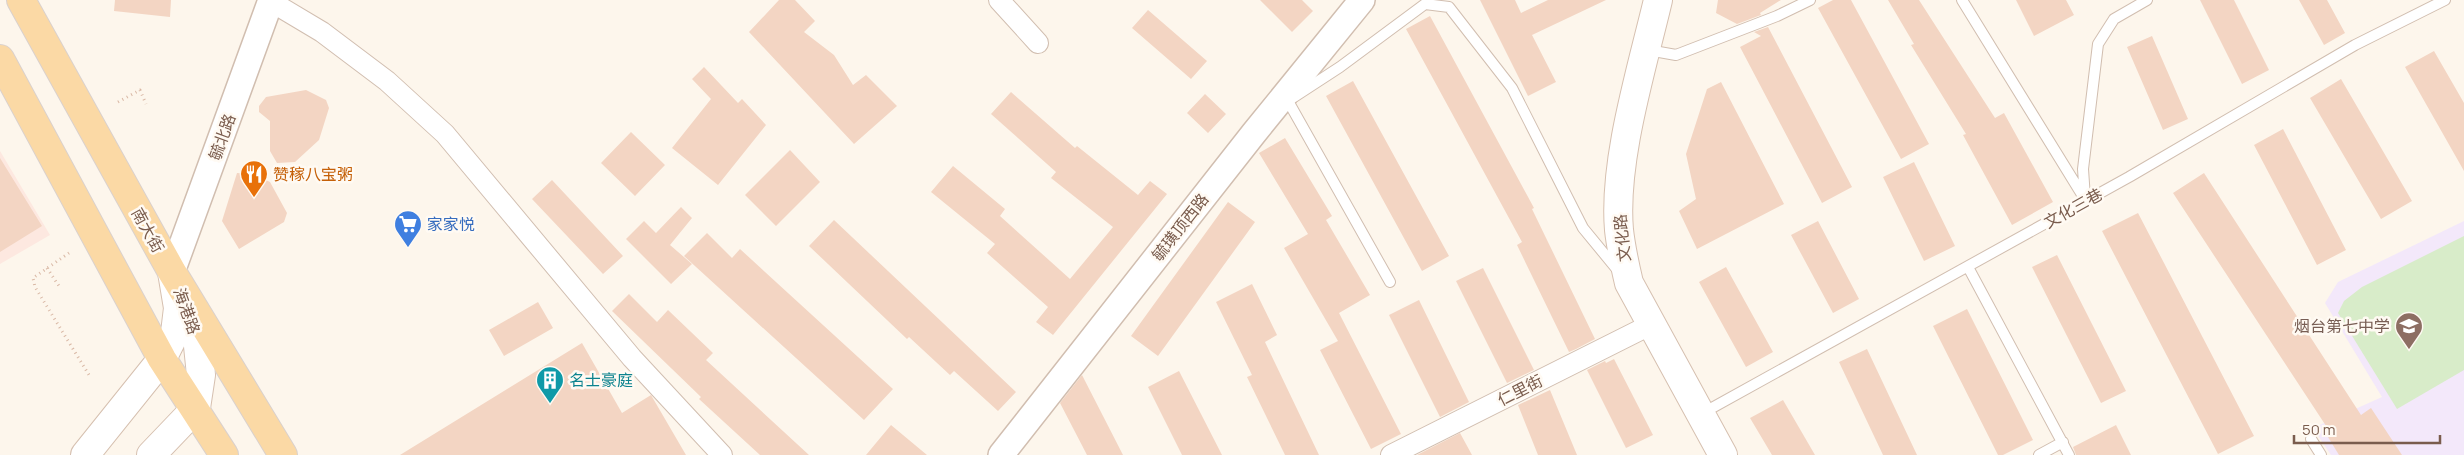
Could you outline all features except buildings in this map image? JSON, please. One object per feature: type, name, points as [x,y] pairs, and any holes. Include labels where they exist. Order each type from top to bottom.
[{"type":"main road","name":"南大街","points":[[21,0],[172,272],[283,455]]},
{"type":"main road","name":"文化路","points":[[1658,0],[1621,167],[1619,229],[1629,283],[1650,325],[1723,455]]},
{"type":"main road","points":[[0,59],[162,359],[196,408],[224,455]]},
{"type":"main road","name":"海港路","points":[[85,455],[162,359],[175,334],[178,308],[172,272]]},
{"type":"main road","name":"海港路","points":[[172,272],[197,336],[201,374],[196,408]]},
{"type":"main road","points":[[151,455],[196,408]]},
{"type":"street","name":"毓北路","points":[[172,272],[270,0]]},
{"type":"street","points":[[270,0],[322,32],[387,81],[445,134],[632,358],[722,455]]},
{"type":"street","points":[[999,0],[1038,43]]},
{"type":"street","name":"毓璜顶西路","points":[[1001,455],[1254,133],[1362,0]]},
{"type":"street","name":"仁里街","points":[[1391,455],[1650,325]]},
{"type":"lane","points":[[1646,49],[1676,55],[1777,16],[1810,0]]},
{"type":"lane","points":[[1962,0],[2086,201]]},
{"type":"lane","points":[[2086,201],[2083,169],[2098,44],[2114,18],[2147,0]]},
{"type":"lane","name":"文化三巷","points":[[1700,415],[2086,201],[2355,45],[2445,0]]},
{"type":"lane","points":[[1254,133],[1288,101],[1340,68],[1425,4],[1449,7],[1512,88],[1583,228],[1605,257],[1629,283]]},
{"type":"lane","points":[[1288,101],[1390,282]]},
{"type":"lane","points":[[1968,267],[2069,455]]},
{"type":"lane","points":[[2311,439],[2321,455]]},
{"type":"lane","points":[[2039,455],[2063,442]]},
{"type":"path","points":[[118,102],[140,90],[146,104]]},
{"type":"path","points":[[69,252],[33,278],[35,287],[89,375]]},
{"type":"path","points":[[47,268],[59,286]]},
{"type":"shaded area","points":[[0,151],[50,235],[0,264]]},
{"type":"shaded area","name":"烟台第七中学","points":[[2464,221],[2464,455],[2331,455],[2313,428],[2382,397],[2325,303],[2338,282]]},
{"type":"green space","points":[[2464,236],[2464,370],[2397,409],[2338,313],[2344,301],[2362,287]]},
{"type":"place","name":"赞稼八宝粥","points":[[254,198]]},
{"type":"place","name":"家家悦","points":[[408,248]]},
{"type":"place","name":"烟台第七中学","points":[[2409,350]]},
{"type":"place","name":"名士豪庭","points":[[550,404]]}]
